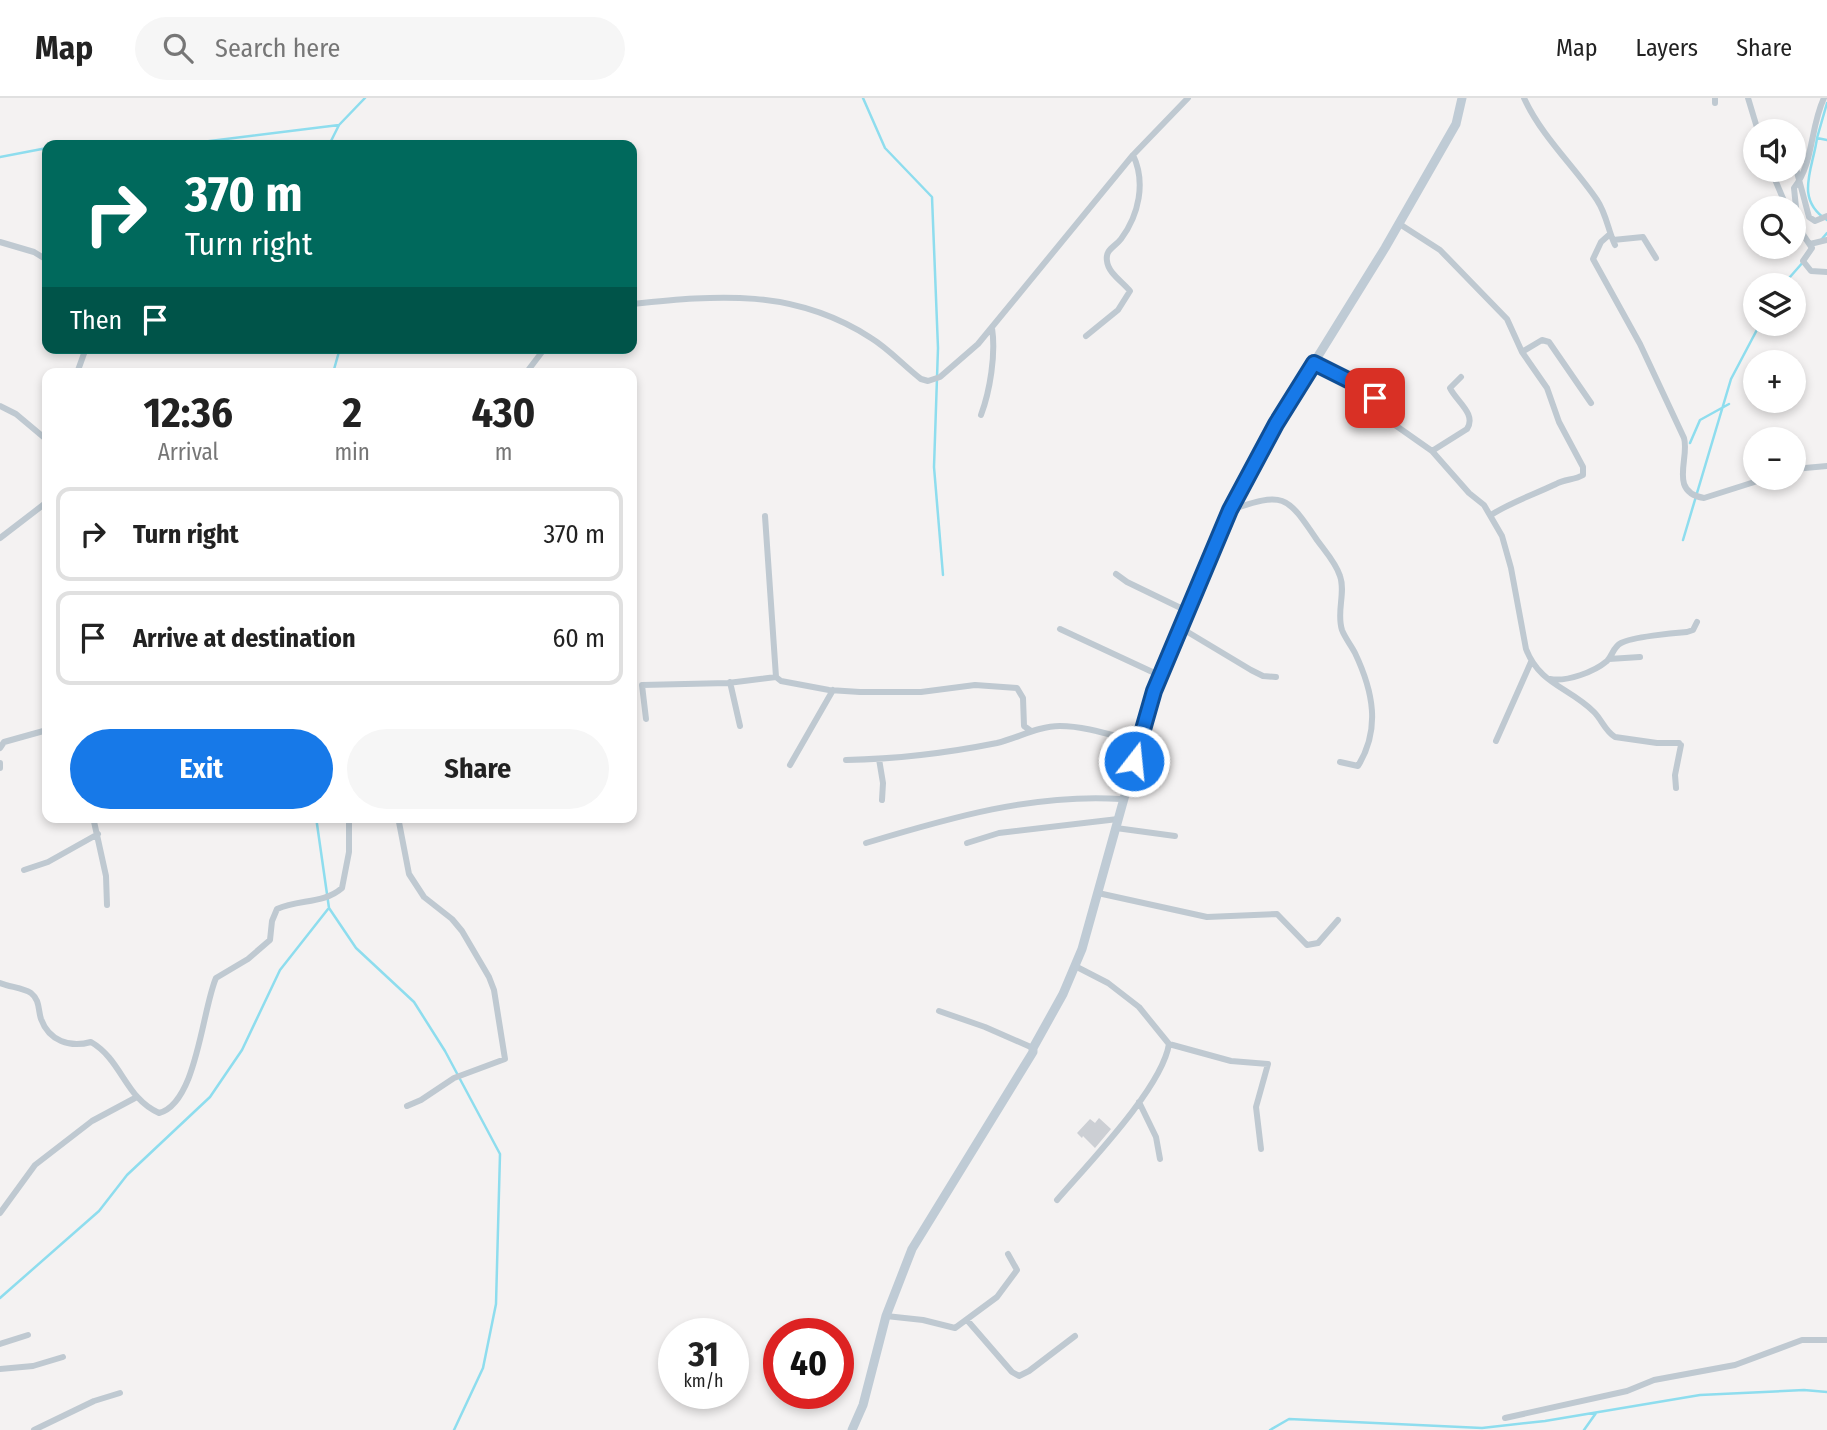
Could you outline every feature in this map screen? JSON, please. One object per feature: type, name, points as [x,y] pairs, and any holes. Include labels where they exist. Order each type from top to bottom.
[{"type":"street","points":[[637,304],[733,295],[807,307],[873,339],[921,379],[928,381],[940,377],[964,358],[992,328],[1133,155],[1188,98]]},
{"type":"street","points":[[852,1430],[863,1405],[886,1316],[912,1250],[1033,1052],[1075,966],[1098,893],[1139,741],[1161,676],[1230,510],[1276,424],[1456,124],[1462,98]]},
{"type":"street","points":[[1524,98],[1564,160],[1598,201],[1613,240]]},
{"type":"street","points":[[1748,98],[1754,119]]},
{"type":"street","points":[[1806,164],[1816,115],[1824,98]]},
{"type":"street","points":[[1086,336],[1118,310],[1130,291],[1107,265],[1106,258],[1108,251],[1121,239],[1140,198],[1141,179],[1133,155]]},
{"type":"street","points":[[1800,182],[1809,217],[1815,221],[1827,216]]},
{"type":"street","points":[[1398,223],[1440,250],[1507,319],[1522,352],[1547,387],[1559,422],[1583,467],[1583,475],[1507,505],[1491,515]]},
{"type":"street","points":[[1656,258],[1643,237],[1601,242],[1593,259],[1640,344],[1684,438],[1687,447],[1682,473],[1686,486],[1698,497],[1704,498],[1743,486]]},
{"type":"street","points":[[1806,238],[1812,248],[1803,261],[1804,265],[1811,271],[1827,272]]},
{"type":"street","points":[[1810,244],[1827,240]]},
{"type":"street","points":[[0,242],[42,257]]},
{"type":"street","points":[[981,415],[986,403],[994,351],[992,328]]},
{"type":"street","points":[[1522,352],[1542,340],[1549,342],[1591,403]]},
{"type":"street","points":[[530,368],[540,354]]},
{"type":"street","points":[[1314,363],[1372,392],[1395,425],[1432,451],[1469,493],[1485,505],[1502,537],[1531,662],[1545,678],[1594,712],[1615,737],[1680,744],[1676,788]]},
{"type":"street","points":[[1432,451],[1467,429],[1470,423],[1470,417],[1450,388],[1461,377]]},
{"type":"street","points":[[0,407],[16,414],[42,436]]},
{"type":"street","points":[[1806,469],[1827,466]]},
{"type":"street","points":[[1230,510],[1268,499],[1285,501],[1298,513],[1341,577],[1339,620],[1342,632],[1363,673],[1374,716],[1370,741],[1358,766],[1340,762]]},
{"type":"street","points":[[0,538],[42,506]]},
{"type":"street","points":[[765,516],[776,677],[780,681],[834,691],[913,692],[975,685],[1010,686],[1017,688],[1023,698],[1024,726],[1031,731]]},
{"type":"street","points":[[1116,574],[1189,612]]},
{"type":"street","points":[[1545,678],[1559,681],[1596,668],[1609,659],[1619,644],[1667,633],[1687,632],[1693,630],[1697,622]]},
{"type":"street","points":[[1181,628],[1251,670],[1263,676],[1276,677]]},
{"type":"street","points":[[1060,629],[1161,676]]},
{"type":"street","points":[[1609,659],[1640,657]]},
{"type":"street","points":[[1496,741],[1531,662]]},
{"type":"street","points":[[646,719],[642,685],[730,682],[776,677]]},
{"type":"street","points":[[730,682],[740,726]]},
{"type":"street","points":[[790,765],[834,691]]},
{"type":"street","points":[[846,760],[880,759],[982,746],[1031,731],[1062,726],[1139,741]]},
{"type":"street","points":[[0,748],[4,743],[42,732]]},
{"type":"street","points":[[880,759],[882,800]]},
{"type":"street","points":[[0,763],[0,768]]},
{"type":"street","points":[[866,843],[975,811],[1067,799],[1122,799]]},
{"type":"street","points":[[94,823],[106,876],[107,905]]},
{"type":"street","points":[[0,982],[31,993],[38,1000],[45,1028],[62,1042],[71,1045],[90,1042],[101,1048],[124,1078],[135,1098],[159,1112],[173,1106],[185,1086],[216,978],[248,959],[271,940],[272,921],[277,909],[300,902],[327,899],[341,888],[349,852],[349,823]]},
{"type":"street","points":[[399,823],[409,874],[424,897],[452,919],[462,931],[489,977],[494,989],[505,1059],[454,1078],[407,1107]]},
{"type":"street","points":[[967,843],[999,833],[1117,823],[1175,835]]},
{"type":"street","points":[[24,870],[48,862],[97,834]]},
{"type":"street","points":[[1098,893],[1207,917],[1277,914],[1307,945],[1318,943],[1338,920]]},
{"type":"street","points":[[1075,966],[1108,983],[1139,1007],[1169,1044],[1231,1062],[1268,1064],[1256,1107],[1261,1149]]},
{"type":"street","points":[[939,1011],[1033,1048]]},
{"type":"street","points":[[1057,1200],[1124,1124],[1168,1052],[1169,1044]]},
{"type":"street","points":[[0,1213],[35,1165],[92,1121],[135,1098]]},
{"type":"street","points":[[1139,1102],[1156,1137],[1160,1159]]},
{"type":"street","points":[[886,1316],[923,1320],[955,1328],[997,1297],[1017,1270],[1008,1254]]},
{"type":"street","points":[[967,1320],[1012,1372],[1019,1376],[1075,1336]]},
{"type":"street","points":[[0,1344],[29,1335]]},
{"type":"street","points":[[1505,1418],[1616,1393],[1654,1380],[1735,1365],[1802,1340],[1827,1340]]},
{"type":"street","points":[[0,1369],[33,1366],[63,1357]]},
{"type":"street","points":[[34,1430],[94,1401],[120,1393]]},
{"type":"building","points":[[1099,1118],[1111,1129],[1095,1148],[1077,1133],[1090,1119],[1095,1123]]},
{"type":"waterway","points":[[332,140],[339,125],[365,98]]},
{"type":"waterway","points":[[863,98],[885,148],[932,197],[938,348],[934,467],[943,575]]},
{"type":"waterway","points":[[1817,138],[1827,103]]},
{"type":"waterway","points":[[218,140],[339,125]]},
{"type":"waterway","points":[[1827,140],[1817,138],[1808,183],[1811,203],[1827,220]]},
{"type":"waterway","points":[[0,157],[42,149]]},
{"type":"waterway","points":[[1821,240],[1827,233]]},
{"type":"waterway","points":[[1794,273],[1804,261]]},
{"type":"waterway","points":[[1683,540],[1731,379],[1754,336]]},
{"type":"waterway","points":[[334,368],[338,354]]},
{"type":"waterway","points":[[1690,443],[1700,420],[1729,404]]},
{"type":"waterway","points":[[317,823],[329,908],[356,948],[414,1002],[445,1051],[500,1154],[496,1304],[483,1368],[454,1430]]},
{"type":"waterway","points":[[0,1298],[99,1211],[127,1175],[210,1097],[242,1050],[280,970],[328,909]]},
{"type":"waterway","points":[[1270,1430],[1289,1419],[1482,1428],[1545,1421],[1700,1395],[1804,1390],[1827,1392]]},
{"type":"waterway","points":[[1584,1430],[1596,1413]]},
{"type":"route","points":[[1134,761],[1154,691],[1230,510],[1276,424],[1314,363],[1372,392],[1375,398]]}]
